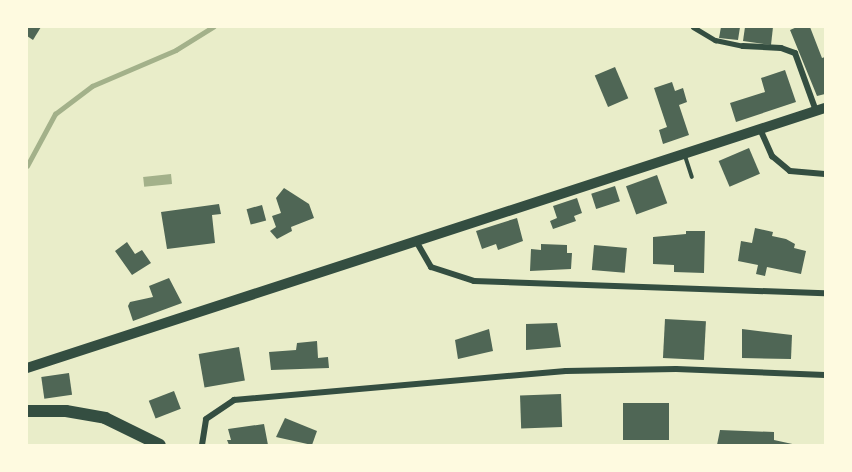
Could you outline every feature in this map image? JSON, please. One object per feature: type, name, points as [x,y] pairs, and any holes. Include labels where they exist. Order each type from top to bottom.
[{"type":"main road","points":[[27,411],[66,411],[105,418],[160,445]]},
{"type":"street","points":[[27,368],[684,152],[821,110],[795,53],[781,48],[743,46],[715,40],[693,27]]},
{"type":"street","points":[[760,129],[772,156],[790,171],[825,174]]},
{"type":"street","points":[[416,241],[431,267],[474,281],[825,293]]},
{"type":"street","points":[[202,445],[206,419],[218,408],[245,399],[566,371],[676,369],[825,375]]},
{"type":"lane","points":[[684,152],[692,177]]},
{"type":"shaded area","points":[[171,174],[172,184],[144,187],[143,177]]},
{"type":"building","points":[[27,27],[41,27],[33,40],[27,36]]},
{"type":"building","points":[[721,27],[740,27],[738,40],[719,38]]},
{"type":"building","points":[[745,27],[773,27],[771,45],[743,41]]},
{"type":"building","points":[[797,27],[810,27],[822,58],[825,57],[825,94],[817,96],[790,30]]},
{"type":"building","points":[[615,67],[628,98],[608,107],[595,76]]},
{"type":"building","points":[[785,70],[796,102],[736,122],[730,103],[765,92],[761,78]]},
{"type":"building","points":[[672,82],[675,91],[683,88],[687,102],[679,105],[689,135],[663,144],[659,130],[667,127],[654,88]]},
{"type":"building","points":[[749,148],[760,174],[730,187],[719,161]]},
{"type":"building","points":[[657,175],[667,203],[636,214],[626,186]]},
{"type":"building","points":[[615,186],[620,201],[596,209],[591,194]]},
{"type":"building","points":[[284,188],[309,204],[314,218],[291,227],[292,231],[277,239],[270,231],[276,227],[272,216],[281,213],[276,198]]},
{"type":"building","points":[[577,198],[582,213],[574,216],[576,221],[553,229],[550,221],[557,218],[553,206]]},
{"type":"building","points":[[219,204],[221,214],[212,215],[215,243],[167,249],[161,212]]},
{"type":"building","points":[[262,205],[266,220],[251,225],[247,209]]},
{"type":"building","points":[[517,218],[523,241],[498,250],[496,244],[482,249],[476,231]]},
{"type":"building","points":[[755,228],[773,232],[772,236],[786,239],[795,244],[794,248],[806,251],[801,274],[767,267],[765,276],[756,274],[758,265],[738,261],[741,241],[752,243]]},
{"type":"building","points":[[686,231],[705,231],[704,273],[674,272],[674,265],[653,264],[653,237],[686,234]]},
{"type":"building","points":[[127,242],[135,254],[142,250],[151,263],[132,275],[115,251]]},
{"type":"building","points":[[541,244],[567,245],[567,253],[572,253],[571,269],[530,271],[531,249],[541,250]]},
{"type":"building","points":[[594,245],[627,248],[625,273],[592,270]]},
{"type":"building","points":[[169,278],[182,303],[133,321],[128,306],[130,302],[153,297],[149,286]]},
{"type":"building","points":[[665,319],[706,321],[704,360],[663,358]]},
{"type":"building","points":[[557,323],[561,347],[526,350],[526,324]]},
{"type":"building","points":[[489,329],[493,351],[458,359],[455,340]]},
{"type":"building","points":[[742,329],[792,335],[791,359],[742,358]]},
{"type":"building","points":[[317,341],[318,358],[328,357],[329,368],[271,370],[269,352],[296,350],[297,343]]},
{"type":"building","points":[[239,347],[245,380],[205,388],[199,354]]},
{"type":"building","points":[[69,373],[72,395],[44,399],[41,377]]},
{"type":"building","points":[[174,391],[181,409],[156,418],[149,401]]},
{"type":"building","points":[[561,394],[562,427],[521,428],[520,395]]},
{"type":"building","points":[[623,403],[669,403],[669,440],[623,440]]},
{"type":"building","points":[[285,418],[317,431],[312,445],[276,437]]},
{"type":"building","points":[[264,424],[268,445],[229,445],[227,440],[231,440],[228,429]]},
{"type":"building","points":[[720,430],[774,432],[774,440],[797,445],[717,445]]},
{"type":"waterway","points":[[27,166],[55,114],[92,86],[176,50],[213,27]]}]
